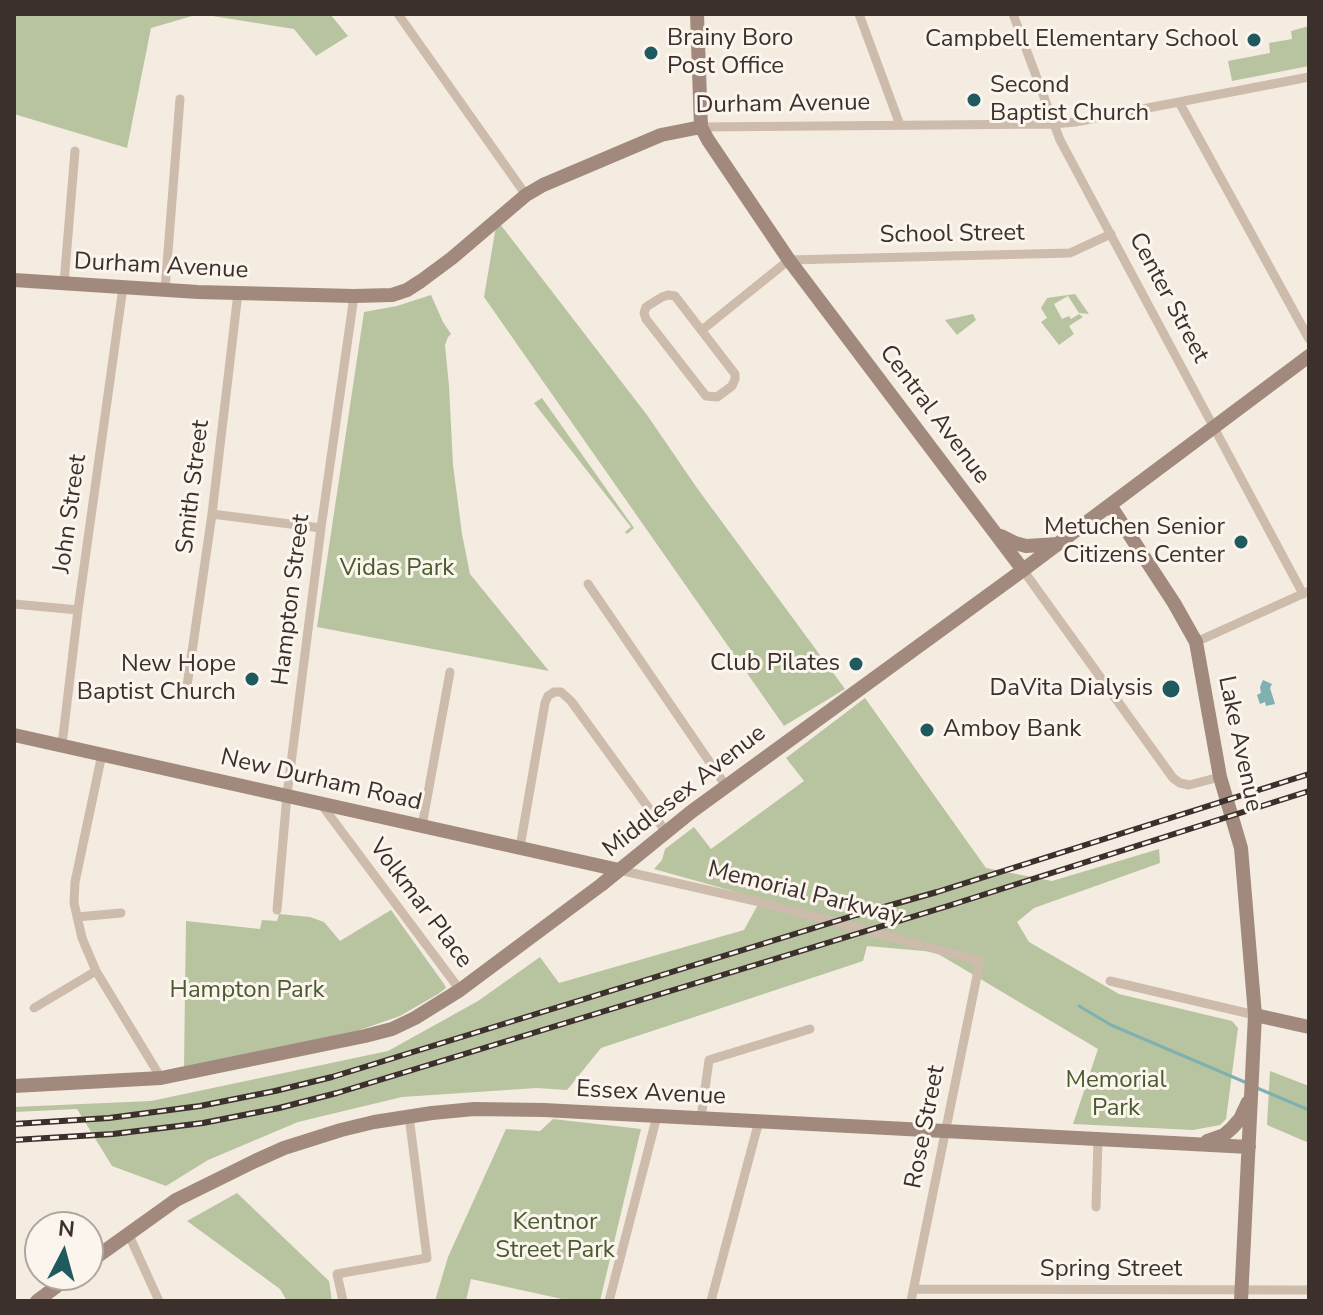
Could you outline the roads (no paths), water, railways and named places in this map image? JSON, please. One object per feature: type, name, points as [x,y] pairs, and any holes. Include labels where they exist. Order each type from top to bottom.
[{"type":"street","points":[[398,14],[526,195]]},
{"type":"street","name":"Central Avenue","points":[[697,14],[701,127],[789,260],[1023,570],[1173,778],[1189,785],[1220,777]]},
{"type":"street","points":[[859,14],[900,125]]},
{"type":"street","name":"Center Street","points":[[1013,14],[1060,140],[1306,593]]},
{"type":"street","name":"Durham Avenue","points":[[14,280],[238,293],[392,295],[407,290],[452,258],[526,195],[582,167],[661,135],[701,127],[1053,124],[1309,77]]},
{"type":"street","points":[[165,290],[180,99]]},
{"type":"street","points":[[1179,102],[1309,339]]},
{"type":"street","points":[[64,283],[75,151]]},
{"type":"street","name":"School Street","points":[[789,260],[1070,253],[1111,234]]},
{"type":"street","points":[[702,330],[789,260]]},
{"type":"street","name":"John Street","points":[[62,745],[123,287]]},
{"type":"street","name":"Smith Street","points":[[187,686],[212,514],[238,293]]},
{"type":"street","name":"Hampton Street","points":[[277,910],[287,795],[354,296]]},
{"type":"street","points":[[675,296],[702,330],[735,374],[732,386],[717,397],[706,396],[646,319],[646,307],[662,297],[675,296]]},
{"type":"street","name":"Middlesex Avenue","points":[[14,1086],[161,1078],[392,1029],[415,1018],[460,990],[601,885],[726,786],[1023,570],[1309,356]]},
{"type":"street","name":"Lake Avenue","points":[[1110,505],[1196,642],[1220,777],[1242,857],[1255,1015],[1251,1094]]},
{"type":"street","points":[[212,514],[321,528]]},
{"type":"street","points":[[1080,527],[1110,525],[1129,536]]},
{"type":"street","points":[[993,531],[1023,545],[1058,544]]},
{"type":"street","points":[[588,584],[726,786]]},
{"type":"street","points":[[1196,642],[1306,593]]},
{"type":"street","points":[[14,604],[78,610]]},
{"type":"street","points":[[422,826],[450,672]]},
{"type":"street","points":[[520,847],[545,703],[554,692],[568,698],[666,832]]},
{"type":"street","name":"New Durham Road","points":[[14,735],[619,870]]},
{"type":"street","points":[[102,754],[75,882],[74,903],[82,938],[96,971],[161,1078]]},
{"type":"street","name":"Volkmar Place","points":[[320,803],[460,990]]},
{"type":"street","name":"Memorial Parkway","points":[[619,870],[760,902],[980,961]]},
{"type":"street","points":[[77,917],[121,913]]},
{"type":"street","name":"Rose Street","points":[[911,1301],[980,961]]},
{"type":"street","points":[[34,1008],[96,971]]},
{"type":"street","points":[[1110,981],[1309,1027]]},
{"type":"street","points":[[701,1118],[709,1060],[810,1029]]},
{"type":"street","points":[[1195,1144],[1215,1139],[1232,1128],[1240,1119],[1251,1094]]},
{"type":"street","points":[[1241,1296],[1251,1094]]},
{"type":"street","name":"Essex Avenue","points":[[104,1251],[176,1200],[284,1148],[341,1130],[409,1116],[474,1109],[1249,1147]]},
{"type":"street","points":[[343,1301],[337,1274],[427,1258],[409,1116]]},
{"type":"street","points":[[609,1301],[657,1116]]},
{"type":"street","points":[[711,1301],[759,1121]]},
{"type":"street","points":[[1096,1207],[1098,1140]]},
{"type":"street","points":[[128,1233],[159,1301]]},
{"type":"street","name":"Spring Street","points":[[914,1289],[1092,1296],[1241,1296],[1309,1290]]},
{"type":"water","points":[[1263,680],[1272,684],[1270,688],[1275,704],[1260,704],[1257,695],[1261,693]]},
{"type":"waterway","points":[[1079,1006],[1111,1025],[1247,1083]]},
{"type":"waterway","points":[[1257,1088],[1309,1110]]},
{"type":"railway","points":[[14,1124],[109,1118],[200,1106],[332,1077],[937,892],[1309,774]]},
{"type":"railway","points":[[14,1140],[113,1134],[203,1123],[337,1093],[951,905],[1309,791]]},
{"type":"place","name":"Campbell Elementary School","points":[[1254,40]]},
{"type":"place","name":"Brainy Boro Post Office","points":[[651,53]]},
{"type":"place","name":"Second Baptist Church","points":[[974,100]]},
{"type":"place","name":"Metuchen Senior Citizens Center","points":[[1241,542]]},
{"type":"place","name":"Club Pilates","points":[[856,664]]},
{"type":"place","name":"New Hope Baptist Church","points":[[252,679]]},
{"type":"place","name":"DaVita Dialysis","points":[[1171,689]]},
{"type":"place","name":"Amboy Bank","points":[[927,730]]},
{"type":"park label","name":"Vidas Park","points":[[397,569]]},
{"type":"park label","name":"Hampton Park","points":[[247,991]]},
{"type":"park label","name":"Memorial Park","points":[[1116,1095]]},
{"type":"park label","name":"Kentnor Street Park","points":[[555,1237]]}]
